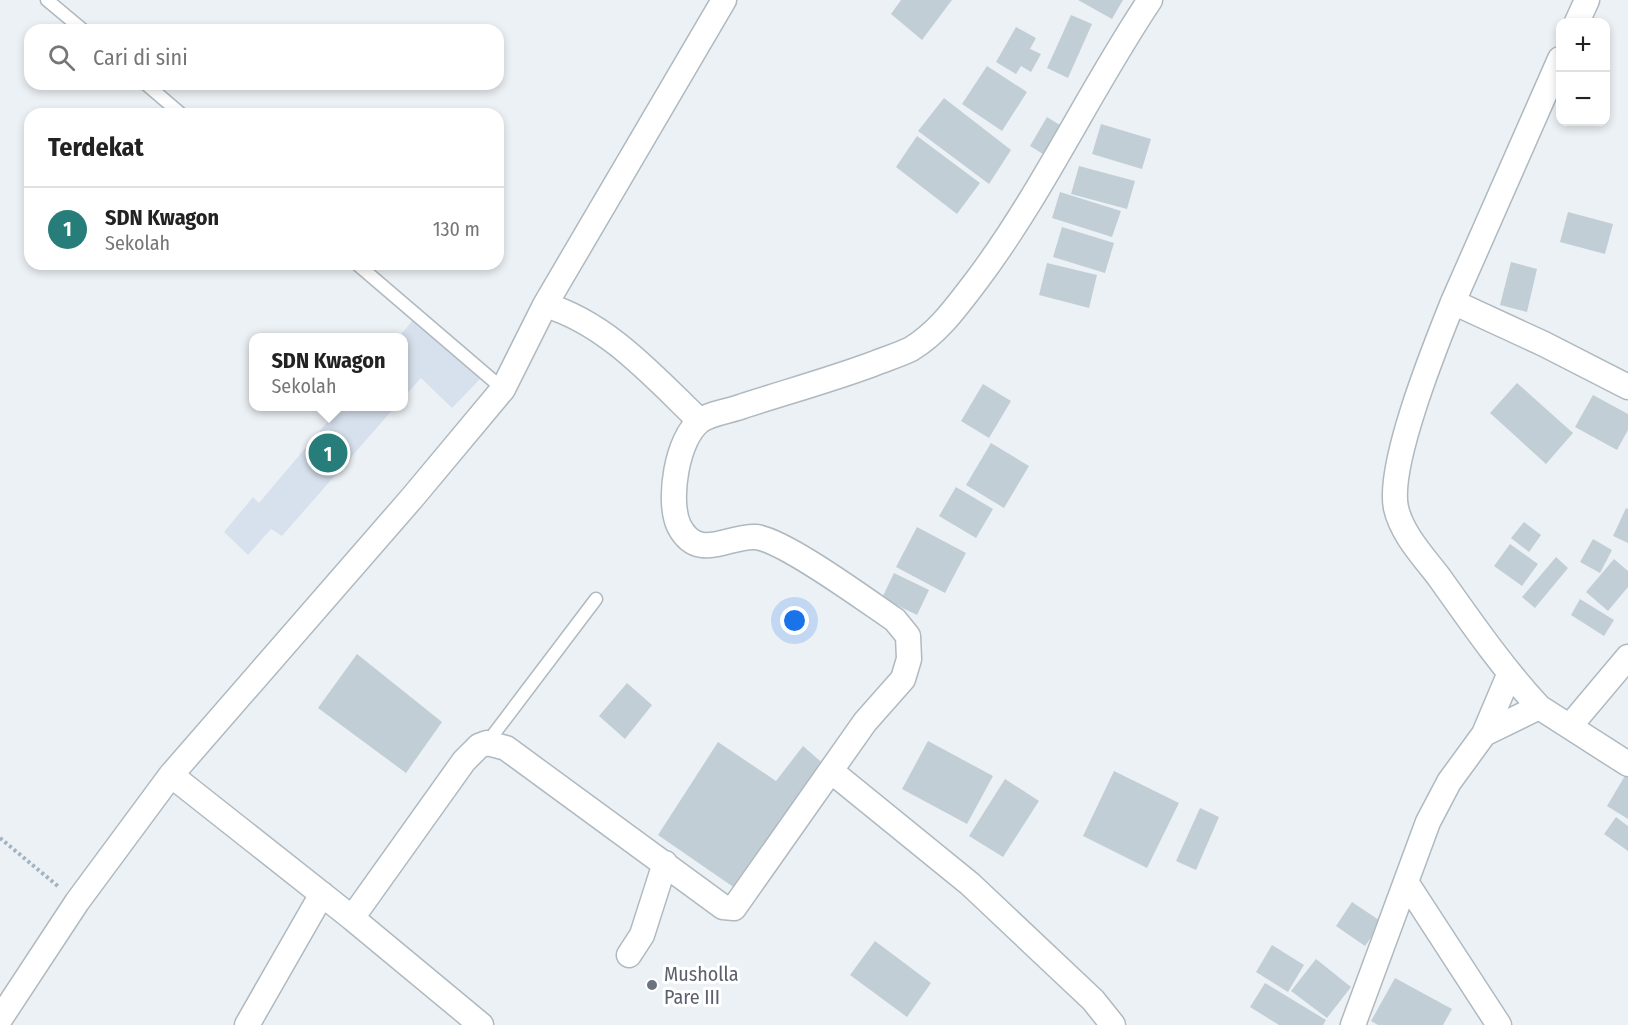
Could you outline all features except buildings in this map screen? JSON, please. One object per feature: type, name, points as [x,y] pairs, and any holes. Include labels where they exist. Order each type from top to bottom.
[{"type":"street","points":[[0,1019],[77,902],[171,775],[412,498],[503,389],[545,304],[724,0]]},
{"type":"street","points":[[352,918],[464,761],[479,746],[487,743],[506,748],[723,906],[734,908],[865,722],[903,680],[909,659],[908,636],[895,620],[782,546],[756,537],[741,538],[717,546],[700,545],[688,537],[678,525],[674,503],[674,478],[684,444],[700,421],[834,379],[909,350],[930,336],[947,320],[1005,243],[1119,48],[1150,0]]},
{"type":"street","points":[[1579,18],[1587,0]]},
{"type":"street","points":[[1556,68],[1433,352],[1395,472],[1396,507],[1411,539],[1509,675],[1539,707],[1628,764]]},
{"type":"street","points":[[1453,302],[1544,344],[1628,387]]},
{"type":"street","points":[[545,304],[564,310],[593,325],[652,375],[700,421]]},
{"type":"street","points":[[1570,726],[1628,657]]},
{"type":"street","points":[[1353,1025],[1428,822],[1449,782],[1484,734],[1509,675]]},
{"type":"street","points":[[1484,734],[1539,707]]},
{"type":"street","points":[[831,771],[970,884],[1105,1014]]},
{"type":"street","points":[[171,775],[352,918],[481,1025]]},
{"type":"street","points":[[629,955],[642,934],[665,863]]},
{"type":"street","points":[[1407,882],[1499,1025]]},
{"type":"street","points":[[247,1025],[322,894]]},
{"type":"lane","points":[[47,0],[75,24]]},
{"type":"lane","points":[[153,90],[174,108]]},
{"type":"lane","points":[[364,270],[503,389]]},
{"type":"lane","points":[[487,743],[596,599]]},
{"type":"path","points":[[0,838],[77,902]]},
{"type":"shaded area","points":[[417,315],[484,375],[452,408],[421,378],[408,392],[408,333],[402,333]]},
{"type":"shaded area","points":[[337,411],[391,411],[282,536],[271,529],[248,555],[224,532],[253,497],[259,503]]},
{"type":"place","name":"SDN Kwagon","points":[[328,453]]},
{"type":"place","name":"Musholla Pare III","points":[[652,985]]}]
